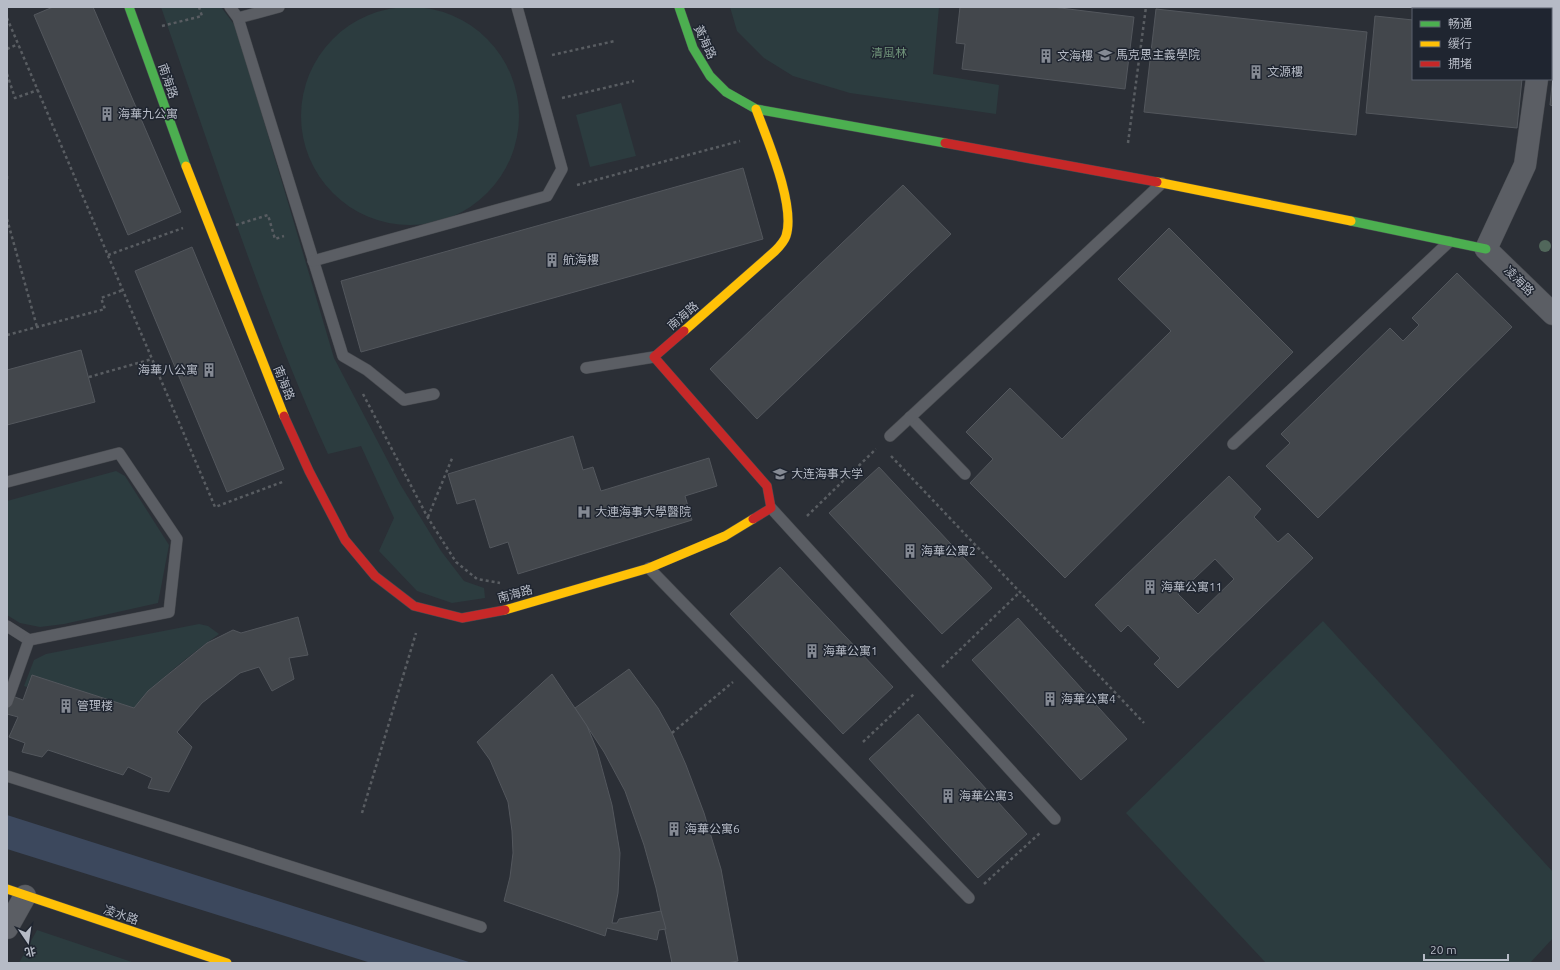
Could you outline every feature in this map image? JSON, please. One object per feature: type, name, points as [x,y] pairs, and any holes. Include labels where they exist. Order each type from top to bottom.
[{"type":"street","name":"南海路","points":[[129,7],[201,204],[274,390],[309,471],[345,540],[375,576],[414,606],[462,618],[509,609],[649,568],[725,536],[771,508]]},
{"type":"street","name":"黃海路","points":[[679,7],[685,27],[699,61],[717,85],[756,109]]},
{"type":"street","points":[[756,109],[1162,183],[1486,249],[1525,165],[1537,80]]},
{"type":"street","name":"南海路","points":[[654,357],[775,251],[786,236],[788,217],[784,198],[756,109]]},
{"type":"street","name":"凌海路","points":[[1486,249],[1553,314]]},
{"type":"street","points":[[654,357],[767,486],[771,508]]},
{"type":"street","points":[[7,928],[16,892]]},
{"type":"street","name":"凌水路","points":[[16,892],[227,963]]},
{"type":"lane","points":[[230,7],[238,18],[343,356],[367,370],[404,400],[434,394]]},
{"type":"lane","points":[[238,18],[278,7]]},
{"type":"lane","points":[[313,261],[547,196],[562,169],[517,7]]},
{"type":"lane","points":[[890,436],[1162,183]]},
{"type":"lane","points":[[1233,444],[1449,242]]},
{"type":"lane","points":[[586,368],[654,357]]},
{"type":"lane","points":[[910,417],[965,474]]},
{"type":"lane","points":[[7,482],[119,453],[177,539],[170,612],[29,640],[7,626]]},
{"type":"lane","points":[[771,508],[1055,819]]},
{"type":"lane","points":[[649,568],[969,898]]},
{"type":"lane","points":[[7,702],[29,640]]},
{"type":"lane","points":[[7,776],[481,927]]},
{"type":"path","points":[[161,26],[202,16],[199,7]]},
{"type":"path","points":[[1128,143],[1146,7]]},
{"type":"path","points":[[7,18],[216,507],[309,471]]},
{"type":"path","points":[[532,60],[615,41]]},
{"type":"path","points":[[7,49],[18,44]]},
{"type":"path","points":[[7,76],[16,98],[38,90]]},
{"type":"path","points":[[544,103],[634,81]]},
{"type":"path","points":[[584,183],[747,139]]},
{"type":"path","points":[[7,176],[7,182]]},
{"type":"path","points":[[233,226],[268,215],[275,239],[289,235]]},
{"type":"path","points":[[7,219],[37,327]]},
{"type":"path","points":[[108,255],[186,226]]},
{"type":"path","points":[[7,335],[105,309],[101,298],[123,290]]},
{"type":"path","points":[[89,377],[152,359]]},
{"type":"path","points":[[362,391],[428,518],[456,562],[477,579],[497,583],[504,582]]},
{"type":"path","points":[[792,531],[881,445]]},
{"type":"path","points":[[886,451],[1144,723]]},
{"type":"path","points":[[428,518],[453,456]]},
{"type":"path","points":[[362,813],[416,633]]},
{"type":"path","points":[[672,733],[747,669]]},
{"type":"path","points":[[969,898],[1055,819]]},
{"type":"green space","points":[[161,7],[221,7],[236,27],[334,358],[400,484],[441,551],[464,581],[484,588],[485,598],[452,603],[417,591],[379,551],[394,518],[361,446],[328,454],[281,344],[239,232]]},
{"type":"green space","points":[[410,7],[431,9],[452,16],[461,20],[487,39],[506,65],[510,74],[517,95],[519,116],[517,137],[510,158],[506,167],[487,193],[461,212],[452,216],[431,223],[410,225],[389,223],[368,216],[359,212],[333,193],[314,167],[310,158],[303,137],[301,116],[303,95],[310,74],[314,65],[333,39],[359,20],[368,16],[389,9]]},
{"type":"green space","name":"清風林","points":[[730,7],[939,7],[933,74],[999,85],[996,114],[850,93],[793,76],[764,58],[737,31]]},
{"type":"green space","points":[[621,103],[636,156],[590,167],[576,115]]},
{"type":"green space","points":[[116,471],[125,476],[169,545],[158,603],[64,624],[40,627],[20,623],[7,615],[7,501]]},
{"type":"green space","points":[[1323,621],[1553,872],[1553,938],[1530,963],[1266,963],[1126,813]]},
{"type":"green space","points":[[199,624],[208,626],[219,634],[185,659],[153,687],[134,708],[32,675],[27,687],[24,686],[34,660],[46,654]]},
{"type":"green space","points":[[37,930],[135,963],[19,963]]},
{"type":"water","points":[[7,815],[472,963],[371,963],[7,849]]},
{"type":"building","name":"海華九公寓","points":[[53,7],[93,7],[181,212],[128,235],[34,15]]},
{"type":"building","name":"文海樓","points":[[960,7],[1052,7],[1134,17],[1125,89],[962,69],[965,44],[956,43]]},
{"type":"building","name":"文源樓","points":[[1156,9],[1367,32],[1356,135],[1144,112]]},
{"type":"building","points":[[1375,16],[1412,20],[1412,80],[1522,80],[1517,128],[1366,113]]},
{"type":"building","points":[[1553,75],[1553,106],[1550,105]]},
{"type":"building","name":"航海樓","points":[[743,168],[763,239],[361,352],[341,281]]},
{"type":"building","points":[[903,185],[951,234],[757,419],[710,369]]},
{"type":"building","points":[[1169,228],[1293,352],[1065,578],[970,483],[993,459],[966,432],[1010,388],[1062,439],[1171,331],[1118,279]]},
{"type":"building","name":"海華八公寓","points":[[192,247],[284,469],[227,492],[135,271]]},
{"type":"building","points":[[1457,273],[1512,327],[1318,518],[1266,466],[1290,443],[1281,434],[1390,328],[1403,341],[1419,325],[1412,318]]},
{"type":"building","points":[[81,350],[95,402],[7,425],[7,370]]},
{"type":"building","name":"大連海事大學醫院","points":[[573,436],[583,470],[593,467],[601,491],[709,458],[717,486],[685,496],[692,520],[518,574],[508,542],[490,548],[475,499],[457,504],[448,474]]},
{"type":"building","name":"海華公寓2","points":[[879,467],[992,588],[942,634],[829,513]]},
{"type":"building","name":"海華公寓11","points":[[1229,476],[1261,509],[1254,517],[1278,542],[1288,533],[1313,558],[1178,688],[1154,664],[1160,658],[1128,625],[1121,632],[1095,605]],"holes":[[[1215,559],[1234,579],[1198,614],[1178,594]]]},
{"type":"building","name":"海華公寓1","points":[[780,567],[893,687],[843,734],[730,614]]},
{"type":"building","name":"管理楼","points":[[298,617],[308,655],[289,658],[294,679],[272,691],[259,667],[240,673],[202,703],[177,732],[192,747],[169,792],[148,788],[152,778],[128,767],[123,775],[48,750],[42,757],[22,752],[25,743],[9,737],[18,717],[7,714],[7,694],[23,700],[32,675],[134,708],[148,691],[207,643],[233,630],[241,633]]},
{"type":"building","name":"海華公寓4","points":[[1018,618],[1127,739],[1081,780],[972,660]]},
{"type":"building","name":"海華公寓6","points":[[629,669],[658,708],[672,733],[704,813],[721,869],[738,961],[727,963],[672,963],[656,888],[644,845],[625,791],[604,752],[575,708]]},
{"type":"building","points":[[552,674],[587,726],[597,750],[612,805],[620,853],[618,893],[612,923],[617,923],[619,919],[661,911],[666,929],[659,930],[657,940],[607,928],[605,936],[504,901],[510,877],[513,853],[508,802],[490,760],[477,742]]},
{"type":"building","name":"海華公寓3","points":[[918,714],[1027,834],[978,878],[869,759]]},
{"type":"traffic: fast","points":[[129,7],[186,166]]},
{"type":"traffic: fast","points":[[679,7],[693,48],[710,76],[726,92],[756,109],[945,143]]},
{"type":"traffic: fast","points":[[1351,221],[1486,249]]},
{"type":"traffic: slow","points":[[684,331],[775,251],[786,236],[788,223],[784,191],[773,154],[756,109]]},
{"type":"traffic: slow","points":[[186,166],[284,416]]},
{"type":"traffic: slow","points":[[1157,182],[1351,221]]},
{"type":"traffic: slow","points":[[505,610],[649,568],[725,536],[753,519]]},
{"type":"traffic: slow","points":[[7,889],[227,963]]},
{"type":"traffic: jam","points":[[945,143],[1157,182]]},
{"type":"traffic: jam","points":[[684,331],[654,357],[767,486],[771,508],[753,519]]},
{"type":"traffic: jam","points":[[284,416],[309,471],[345,540],[375,576],[414,606],[462,618],[505,610]]},
{"type":"place","name":"馬克思主義學院","points":[[1105,55]]},
{"type":"place","name":"文海樓","points":[[1046,56]]},
{"type":"place","name":"文源樓","points":[[1256,72]]},
{"type":"place","name":"海華九公寓","points":[[107,114]]},
{"type":"place","name":"航海樓","points":[[552,260]]},
{"type":"place","name":"海華八公寓","points":[[209,370]]},
{"type":"place","name":"大连海事大学","points":[[780,474]]},
{"type":"place","name":"大連海事大學醫院","points":[[584,512]]},
{"type":"place","name":"海華公寓2","points":[[910,551]]},
{"type":"place","name":"海華公寓11","points":[[1150,587]]},
{"type":"place","name":"海華公寓1","points":[[812,651]]},
{"type":"place","name":"海華公寓4","points":[[1050,699]]},
{"type":"place","name":"管理楼","points":[[66,706]]},
{"type":"place","name":"海華公寓3","points":[[948,796]]},
{"type":"place","name":"海華公寓6","points":[[674,829]]}]
